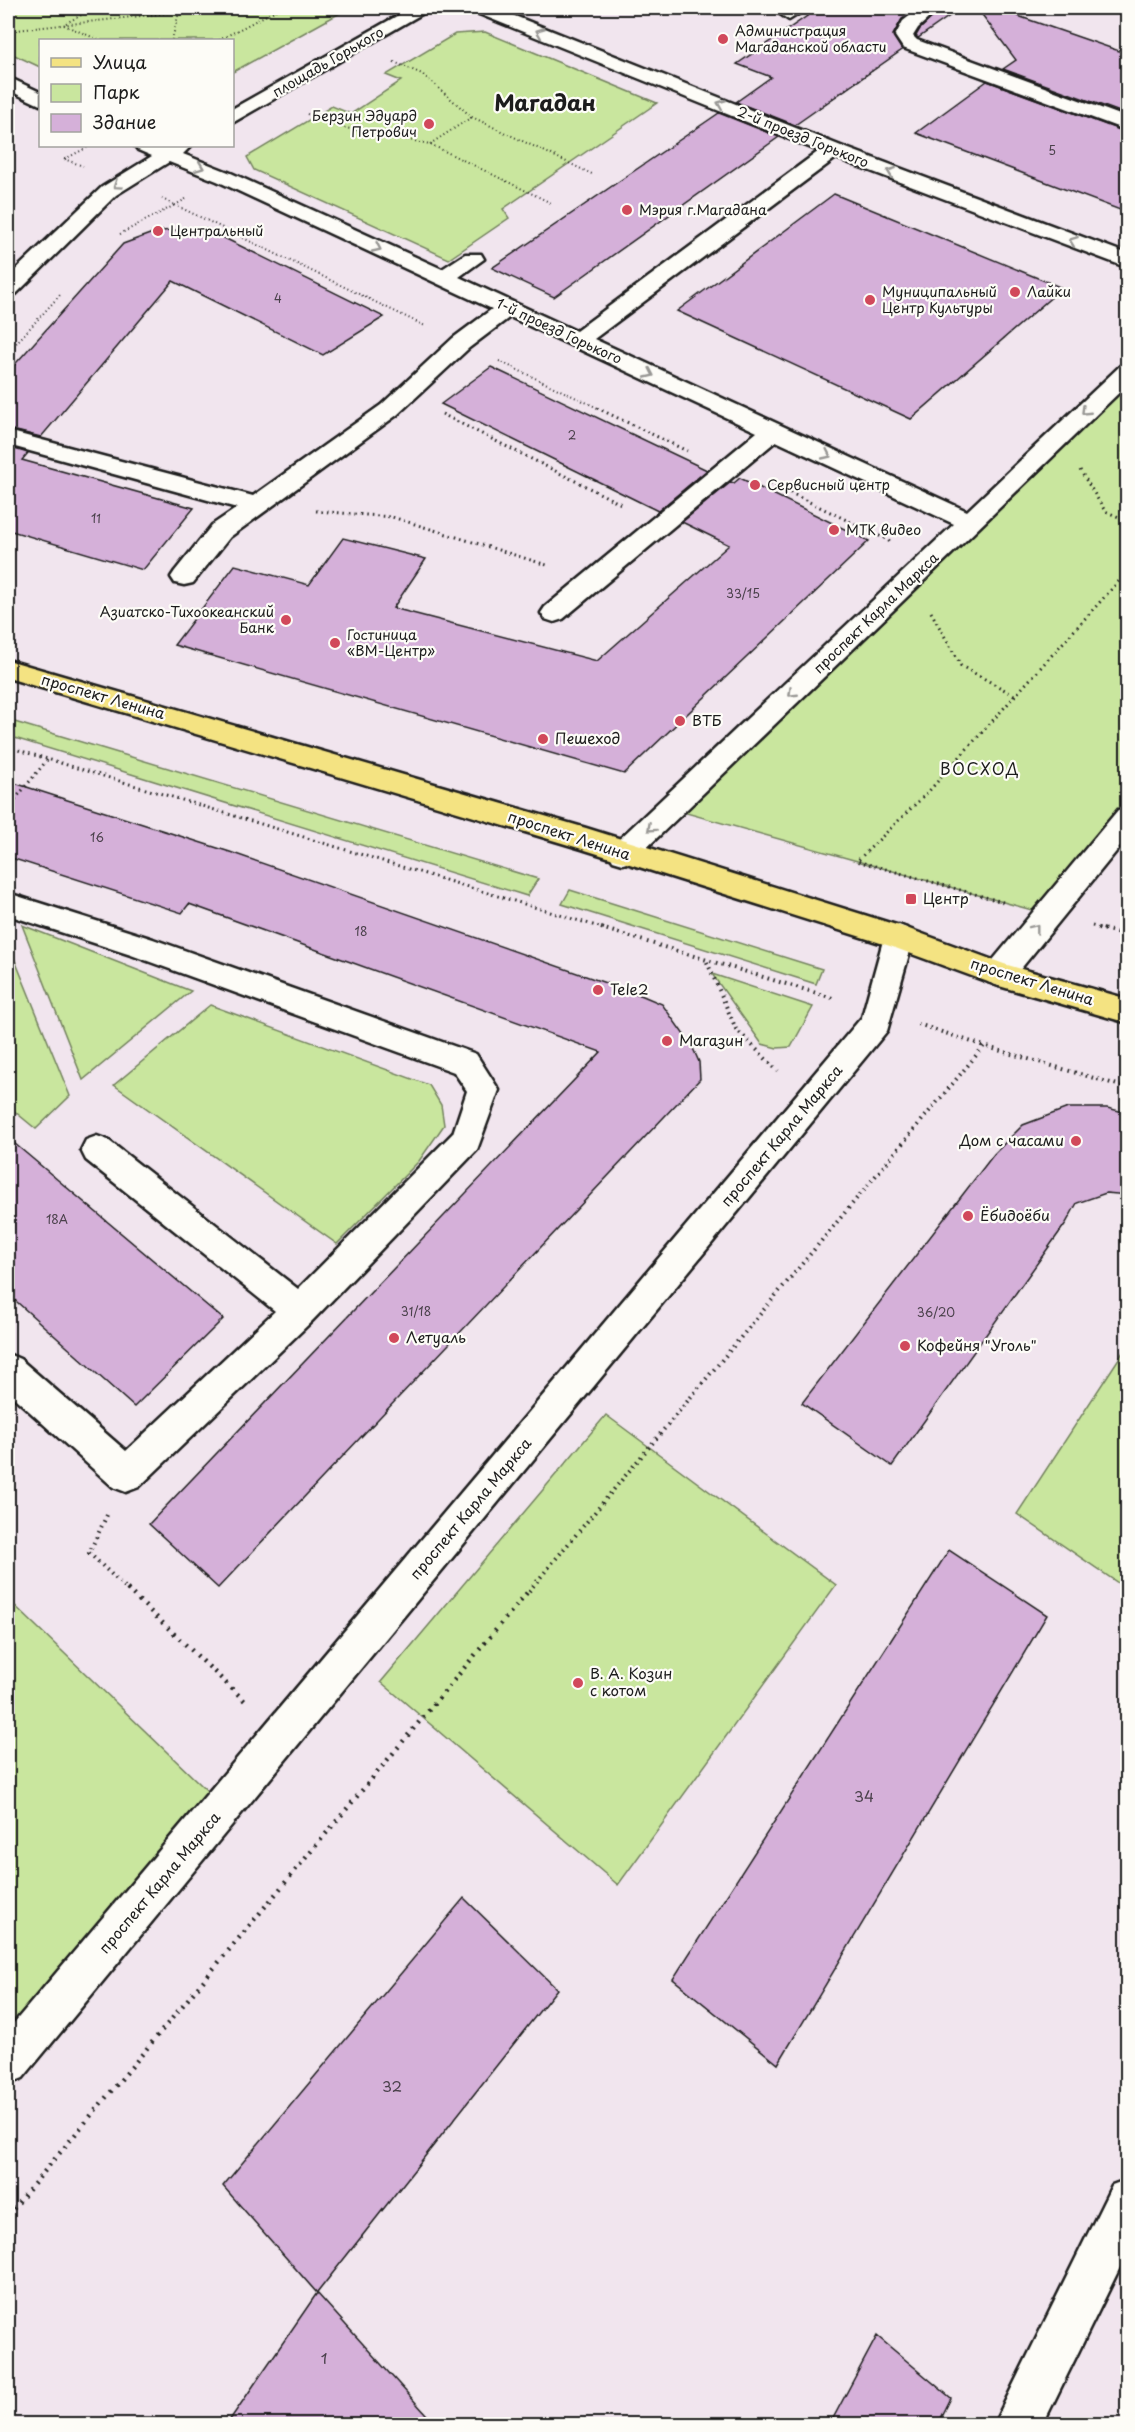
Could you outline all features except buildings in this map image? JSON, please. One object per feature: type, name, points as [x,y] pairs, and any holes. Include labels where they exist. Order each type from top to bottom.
[{"type":"main road","name":"проспект Ленина","points":[[8,669],[586,839],[623,853],[899,937],[999,974],[1128,1011]]},
{"type":"street","name":"площадь Горького","points":[[234,116],[423,8]]},
{"type":"street","name":"2-й проезд Горького","points":[[480,8],[834,150],[1128,262]]},
{"type":"street","points":[[931,8],[910,25],[904,36],[910,44],[1128,125]]},
{"type":"street","points":[[12,90],[39,99]]},
{"type":"street","name":"1-й проезд Горького","points":[[152,147],[174,150],[224,177],[971,522]]},
{"type":"street","points":[[8,289],[109,191],[174,150]]},
{"type":"street","points":[[578,340],[834,150]]},
{"type":"street","points":[[443,278],[473,259]]},
{"type":"street","points":[[184,577],[221,531],[389,410],[461,343],[508,308]]},
{"type":"street","name":"проспект Карла Маркса","points":[[623,853],[1128,371]]},
{"type":"street","points":[[554,613],[773,430]]},
{"type":"street","points":[[8,438],[256,506]]},
{"type":"street","points":[[999,974],[1128,817]]},
{"type":"street","points":[[8,904],[142,947],[465,1064],[483,1090],[466,1140],[300,1310],[126,1475],[8,1370]]},
{"type":"street","name":"проспект Карла Маркса","points":[[8,2063],[811,1101],[878,1017],[899,937]]},
{"type":"street","points":[[98,1150],[300,1310]]},
{"type":"street","points":[[1018,2424],[1128,2201]]},
{"type":"path","points":[[63,24],[95,8]]},
{"type":"path","points":[[8,31],[179,9],[212,8]]},
{"type":"path","points":[[221,39],[280,8]]},
{"type":"path","points":[[172,39],[179,9]]},
{"type":"path","points":[[63,24],[97,39]]},
{"type":"path","points":[[816,109],[910,44]]},
{"type":"path","points":[[402,65],[422,74],[472,117],[594,175]]},
{"type":"path","points":[[314,117],[335,126],[430,144],[553,204]]},
{"type":"path","points":[[430,144],[472,117]]},
{"type":"path","points":[[64,159],[88,147]]},
{"type":"path","points":[[224,177],[175,205],[715,465],[745,471],[888,540],[961,666],[1016,696]]},
{"type":"path","points":[[405,395],[661,524]]},
{"type":"path","points":[[256,506],[392,517],[594,579]]},
{"type":"path","points":[[1128,571],[928,792],[857,861],[1046,914],[1128,934]]},
{"type":"path","points":[[8,747],[706,961],[878,1017],[1128,1088]]},
{"type":"path","points":[[8,808],[48,759]]},
{"type":"path","points":[[706,961],[735,1029],[773,1068],[801,1086],[811,1101]]},
{"type":"path","points":[[8,2216],[984,1046]]},
{"type":"path","points":[[126,1475],[89,1553],[282,1737]]},
{"type":"green space","points":[[8,8],[349,8],[234,71],[234,39],[39,39],[39,67],[8,52]]},
{"type":"green space","points":[[485,32],[657,103],[503,209],[509,218],[449,259],[254,170],[247,157],[332,106],[351,114],[401,81],[386,75],[455,34]]},
{"type":"green space","points":[[1127,371],[1127,817],[1046,914],[672,809]]},
{"type":"green space","points":[[8,720],[538,879],[527,896],[8,736]]},
{"type":"green space","points":[[570,890],[822,969],[816,984],[562,904]]},
{"type":"green space","points":[[22,925],[191,991],[83,1080]]},
{"type":"green space","points":[[8,943],[70,1096],[36,1129],[8,1106]]},
{"type":"green space","points":[[712,974],[813,1007],[791,1047],[777,1048],[762,1044]]},
{"type":"green space","points":[[210,1005],[429,1085],[441,1105],[444,1125],[419,1161],[337,1244],[114,1085]]},
{"type":"green space","points":[[1127,1346],[1127,1589],[1017,1514]]},
{"type":"green space","points":[[606,1415],[836,1585],[618,1885],[381,1682]]},
{"type":"green space","points":[[8,1599],[224,1807],[8,2063]]},
{"type":"place","name":"Администрация Магаданской области","points":[[723,39]]},
{"type":"place","name":"Берзин Эдуард Петрович","points":[[429,124]]},
{"type":"place","name":"Мэрия г.Магадана","points":[[627,210]]},
{"type":"place","name":"Центральный","points":[[158,231]]},
{"type":"place","name":"Лайки","points":[[1015,292]]},
{"type":"place","name":"Муниципальный Центр Культуры","points":[[870,300]]},
{"type":"place","name":"Сервисный центр","points":[[755,485]]},
{"type":"place","name":"МТК видео","points":[[834,530]]},
{"type":"place","name":"Азиатско-Тихоокеанский Банк","points":[[286,620]]},
{"type":"place","name":"Гостиница «ВМ-Центр»","points":[[335,643]]},
{"type":"place","name":"ВТБ","points":[[680,721]]},
{"type":"place","name":"Пешеход","points":[[543,739]]},
{"type":"place","name":"Центр","points":[[911,899]]},
{"type":"place","name":"Tele2","points":[[598,990]]},
{"type":"place","name":"Магазин","points":[[667,1041]]},
{"type":"place","name":"Дом с часами","points":[[1076,1141]]},
{"type":"place","name":"Ёбидоёби","points":[[968,1216]]},
{"type":"place","name":"Летуаль","points":[[394,1338]]},
{"type":"place","name":"Кофейня \"Уголь\"","points":[[905,1346]]},
{"type":"place","name":"В. А. Козин с котом","points":[[578,1683]]},
{"type":"district","name":"Магадан","points":[[545,103]]},
{"type":"district","name":"ВОСХОД","points":[[980,769]]}]
